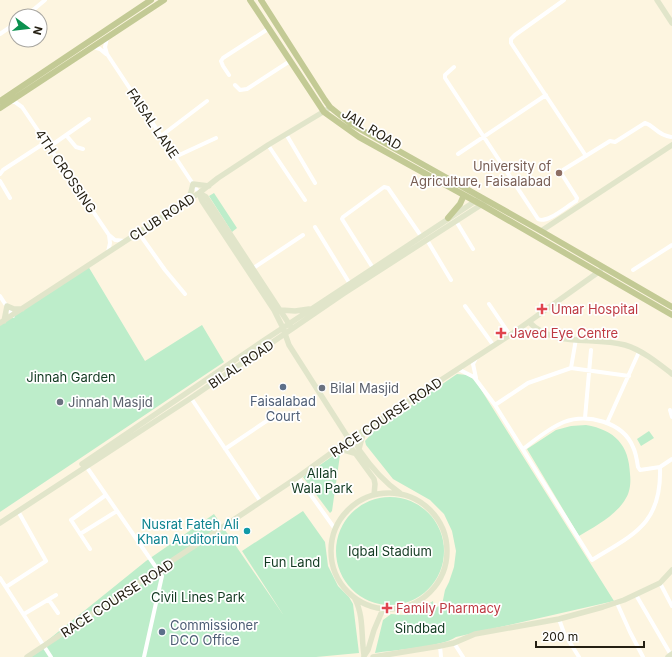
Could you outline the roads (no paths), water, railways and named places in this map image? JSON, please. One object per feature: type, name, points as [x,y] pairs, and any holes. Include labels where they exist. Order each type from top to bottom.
[{"type":"main road","points":[[0,108],[164,0]]},
{"type":"main road","name":"JAIL ROAD","points":[[250,0],[324,112],[359,137],[464,196],[475,201],[483,201],[541,231],[672,314]]},
{"type":"main road","name":"JAIL ROAD","points":[[261,0],[330,107],[351,124],[601,270],[672,307]]},
{"type":"main road","points":[[0,101],[149,1]]},
{"type":"main road","points":[[448,218],[460,204],[464,196]]},
{"type":"street","points":[[36,8],[45,0]]},
{"type":"street","points":[[564,0],[515,35],[511,39],[511,43],[586,156]]},
{"type":"street","points":[[657,0],[672,23]]},
{"type":"street","points":[[229,75],[222,66],[221,60],[268,28]]},
{"type":"street","points":[[106,54],[105,47],[107,37]]},
{"type":"street","name":"FAISAL LANE","points":[[93,47],[100,49],[106,54],[199,193],[202,201],[274,310],[280,321],[289,346],[357,451]]},
{"type":"street","points":[[235,85],[240,90],[247,90],[290,61]]},
{"type":"street","points":[[454,67],[444,75],[445,78],[538,219],[542,221],[576,201],[576,196],[561,172],[610,141],[615,142],[645,123],[660,134],[671,137]]},
{"type":"street","points":[[22,107],[21,102],[23,93]]},
{"type":"street","points":[[458,154],[546,95]]},
{"type":"street","points":[[10,102],[15,102],[22,107]]},
{"type":"street","points":[[161,136],[208,102]]},
{"type":"street","name":"4TH CROSSING","points":[[22,107],[109,235]]},
{"type":"street","name":"CLUB ROAD","points":[[2,322],[199,193],[268,145],[330,107]]},
{"type":"street","points":[[50,147],[89,119]]},
{"type":"street","points":[[286,134],[315,183]]},
{"type":"street","points":[[66,135],[76,147],[83,149]]},
{"type":"street","points":[[175,157],[216,138]]},
{"type":"street","points":[[0,174],[3,170],[46,142]]},
{"type":"street","points":[[268,145],[305,200]]},
{"type":"street","points":[[541,231],[672,145]]},
{"type":"street","points":[[0,182],[10,198]]},
{"type":"street","points":[[188,200],[193,184],[208,186]]},
{"type":"street","points":[[374,268],[342,219],[384,188],[388,188],[421,236]]},
{"type":"street","name":"FAISAL LANE","points":[[199,193],[206,197],[291,327]]},
{"type":"street","name":"BILAL ROAD","points":[[291,327],[313,308],[475,201]]},
{"type":"street","name":"BILAL ROAD","points":[[0,518],[231,364],[427,240],[483,201]]},
{"type":"street","points":[[456,221],[473,249]]},
{"type":"street","points":[[315,227],[350,284]]},
{"type":"street","points":[[138,232],[165,270],[185,294]]},
{"type":"street","points":[[109,235],[118,241],[126,241]]},
{"type":"street","points":[[108,252],[110,243],[109,235]]},
{"type":"street","points":[[252,269],[303,235]]},
{"type":"street","points":[[427,240],[451,280]]},
{"type":"street","points":[[633,270],[672,244]]},
{"type":"street","name":"RACE COURSE ROAD","points":[[27,657],[298,477],[338,448],[348,438],[364,430],[494,346],[601,270]]},
{"type":"street","points":[[0,296],[13,316]]},
{"type":"street","points":[[489,304],[510,335]]},
{"type":"street","points":[[7,306],[14,309],[23,309]]},
{"type":"street","points":[[2,322],[7,306]]},
{"type":"street","points":[[464,306],[494,346]]},
{"type":"street","points":[[281,310],[295,311],[313,308]]},
{"type":"street","points":[[280,321],[268,341],[282,342],[289,346]]},
{"type":"street","points":[[529,322],[540,331],[554,337],[614,343],[626,346],[651,358],[672,374]]},
{"type":"street","points":[[571,368],[576,339]]},
{"type":"street","name":"BILAL ROAD","points":[[0,523],[191,398],[268,341]]},
{"type":"street","points":[[585,418],[591,350]]},
{"type":"street","points":[[607,423],[640,352]]},
{"type":"street","points":[[476,357],[474,370],[478,382]]},
{"type":"street","points":[[495,405],[528,383],[571,368],[629,376]]},
{"type":"street","points":[[458,369],[469,374],[478,382],[495,405],[592,560],[639,529],[648,520],[654,509],[657,498],[660,467]]},
{"type":"street","points":[[191,398],[261,502]]},
{"type":"street","points":[[670,410],[672,417]]},
{"type":"street","points":[[225,449],[271,418]]},
{"type":"street","points":[[522,449],[564,422],[585,418],[596,419],[607,423],[625,435],[633,445],[637,457],[638,468],[640,470],[660,467],[672,459]]},
{"type":"street","points":[[364,430],[357,451],[374,479],[374,495]]},
{"type":"street","points":[[338,448],[357,451],[387,484],[401,494],[421,503],[431,511],[436,518],[445,538],[446,560],[442,572],[436,584],[417,602],[401,608],[383,609],[373,607],[354,597]]},
{"type":"street","points":[[86,466],[162,576],[144,657]]},
{"type":"street","points":[[298,477],[336,529]]},
{"type":"street","points":[[364,656],[358,605],[354,597],[340,582],[334,570],[331,549],[336,529],[342,517],[350,508],[360,501],[374,495],[391,493],[401,494]]},
{"type":"street","points":[[90,549],[71,520],[106,495]]},
{"type":"street","points":[[6,587],[46,560],[18,511]]},
{"type":"street","points":[[80,534],[117,511]]},
{"type":"street","points":[[373,657],[440,646],[475,634],[559,619],[617,603],[660,584],[672,570]]},
{"type":"street","points":[[0,578],[45,645],[51,657]]},
{"type":"street","points":[[660,584],[672,606]]},
{"type":"street","points":[[24,614],[56,595]]},
{"type":"street","points":[[636,595],[672,654],[668,657]]},
{"type":"street","points":[[49,600],[58,613]]},
{"type":"street","points":[[617,603],[643,657]]},
{"type":"street","points":[[364,656],[383,609]]},
{"type":"street","points":[[559,619],[564,633],[579,657]]},
{"type":"street","points":[[454,642],[463,657]]},
{"type":"street","points":[[440,646],[441,657]]},
{"type":"place","name":"University of Agriculture, Faisalabad","points":[[559,173]]},
{"type":"place","name":"Umar Hospital","points":[[542,309]]},
{"type":"place","name":"Javed Eye Centre","points":[[501,333]]},
{"type":"place","name":"Faisalabad Court","points":[[283,387]]},
{"type":"place","name":"Bilal Masjid","points":[[322,388]]},
{"type":"place","name":"Jinnah Masjid","points":[[60,402]]},
{"type":"place","name":"Nusrat Fateh Ali Khan Auditorium","points":[[247,531]]},
{"type":"place","name":"Family Pharmacy","points":[[387,608]]},
{"type":"place","name":"Commissioner DCO Office","points":[[162,632]]},
{"type":"park label","name":"Jinnah Garden","points":[[71,377]]},
{"type":"park label","name":"Allah Wala Park","points":[[322,480]]},
{"type":"park label","name":"Iqbal Stadium","points":[[390,551]]},
{"type":"park label","name":"Fun Land","points":[[292,562]]},
{"type":"park label","name":"Civil Lines Park","points":[[198,597]]},
{"type":"park label","name":"Sindbad","points":[[420,628]]}]
